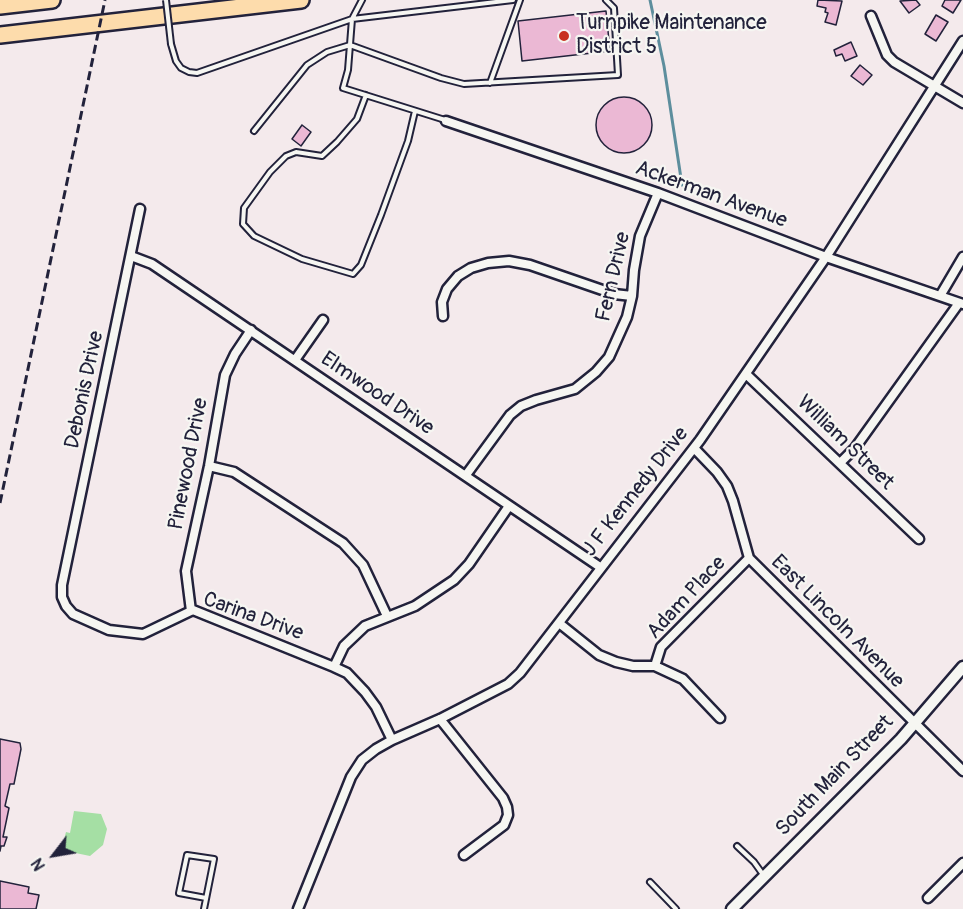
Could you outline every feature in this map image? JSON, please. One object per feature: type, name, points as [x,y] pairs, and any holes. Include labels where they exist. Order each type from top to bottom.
[{"type":"highway","points":[[0,6],[52,0]]},
{"type":"highway","points":[[0,35],[301,0]]},
{"type":"street","points":[[871,16],[887,56],[963,103]]},
{"type":"street","name":"J F Kennedy Drive","points":[[298,909],[351,777],[362,760],[392,740],[440,719],[508,684],[520,672],[694,448],[746,374],[826,257],[963,41]]},
{"type":"street","name":"Ackerman Avenue","points":[[446,121],[658,194],[826,257],[961,304]]},
{"type":"street","name":"Fern Drive","points":[[466,475],[510,415],[521,406],[536,400],[575,389],[596,372],[609,357],[627,317],[640,236],[658,194]]},
{"type":"street","name":"Debonis Drive","points":[[64,579],[140,208]]},
{"type":"street","name":"Elmwood Drive","points":[[131,256],[152,264],[600,567]]},
{"type":"street","points":[[940,296],[963,257]]},
{"type":"street","points":[[443,316],[442,302],[447,289],[458,276],[471,268],[488,263],[509,261],[530,265],[614,294],[632,296]]},
{"type":"street","points":[[840,464],[855,448],[961,304]]},
{"type":"street","points":[[295,360],[323,320]]},
{"type":"street","name":"Pinewood Drive","points":[[191,611],[186,571],[209,466],[225,375],[235,354],[251,330]]},
{"type":"street","name":"William Street","points":[[746,374],[918,539]]},
{"type":"street","name":"East Lincoln Avenue","points":[[694,448],[727,486],[749,558],[963,771]]},
{"type":"street","points":[[209,466],[234,472],[342,543],[363,565],[387,616]]},
{"type":"street","points":[[334,668],[344,645],[364,626],[415,606],[454,580],[469,564],[509,506]]},
{"type":"street","name":"Adam Place","points":[[655,666],[661,647],[749,558]]},
{"type":"street","name":"Carina Drive","points":[[64,579],[62,597],[73,614],[109,630],[142,634],[193,610],[347,673],[376,707],[392,740]]},
{"type":"street","points":[[559,623],[599,655],[633,666],[655,666],[683,679],[720,718]]},
{"type":"street","name":"South Main Street","points":[[732,909],[914,723],[963,667]]},
{"type":"street","points":[[440,719],[503,798],[507,807],[508,815],[504,825],[464,855]]},
{"type":"street","points":[[928,898],[963,863]]},
{"type":"lane","points":[[166,0],[171,44],[176,61],[181,68],[197,73],[352,19],[513,0]]},
{"type":"lane","points":[[362,0],[352,19],[348,70],[344,88],[446,121]]},
{"type":"lane","points":[[490,83],[520,0]]},
{"type":"lane","points":[[254,131],[307,65],[327,52],[350,45],[464,84],[618,75],[614,8],[606,0]]},
{"type":"lane","points":[[366,95],[357,119],[322,156],[296,152],[286,156],[270,172],[244,208],[243,224],[254,236],[302,259],[353,274],[361,265],[381,215],[408,141],[415,111]]},
{"type":"lane","points":[[738,846],[765,877]]},
{"type":"lane","points":[[204,909],[214,859],[187,855],[179,893],[206,898]]},
{"type":"lane","points":[[650,882],[676,909]]},
{"type":"green space","points":[[74,811],[101,814],[107,829],[103,845],[90,856],[61,850],[66,832],[70,833]]},
{"type":"building","points":[[818,0],[842,1],[836,25],[825,22],[828,13],[825,12],[826,8],[817,6]]},
{"type":"building","points":[[916,0],[920,5],[909,13],[900,1]]},
{"type":"building","points":[[945,0],[961,0],[953,13],[942,6]]},
{"type":"building","name":"Turnpike Maintenance District 5","points":[[606,11],[610,51],[522,61],[518,21]]},
{"type":"building","points":[[936,15],[948,22],[936,41],[925,34]]},
{"type":"building","points":[[851,42],[857,56],[845,61],[842,54],[836,56],[834,50]]},
{"type":"building","points":[[860,65],[872,75],[863,85],[851,76]]},
{"type":"building","points":[[624,97],[635,99],[644,105],[650,114],[652,125],[650,136],[644,145],[635,151],[624,153],[613,151],[604,145],[598,136],[596,125],[598,114],[604,105],[613,99]]},
{"type":"building","points":[[302,125],[311,132],[301,146],[292,139]]},
{"type":"building","points":[[0,739],[20,743],[21,749],[14,784],[10,784],[5,806],[9,808],[3,837],[7,837],[0,851]]},
{"type":"building","points":[[0,881],[29,887],[28,893],[39,895],[36,909],[0,909]]},
{"type":"waterway","points":[[650,0],[664,66],[682,185]]},
{"type":"railway","points":[[0,503],[105,0]]},
{"type":"place","name":"Turnpike Maintenance District 5","points":[[564,36]]}]
